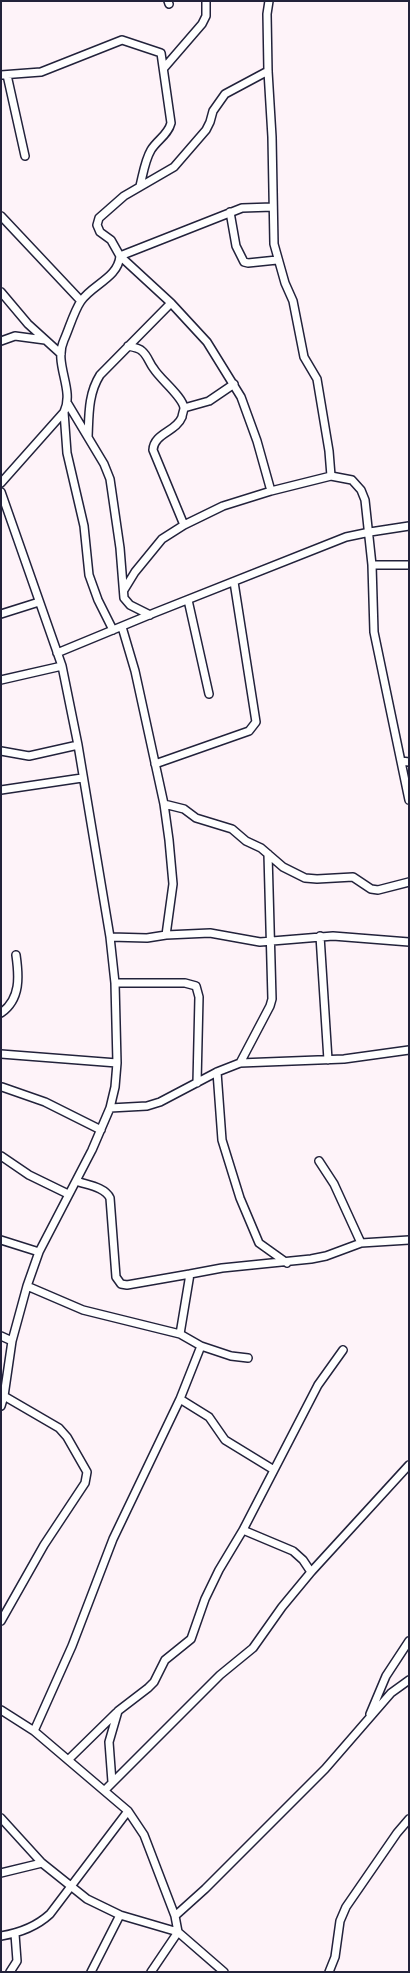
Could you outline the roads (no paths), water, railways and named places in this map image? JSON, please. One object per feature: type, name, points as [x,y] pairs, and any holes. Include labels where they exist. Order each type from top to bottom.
[{"type":"street","points":[[164,68],[202,24],[206,16],[206,1]]},
{"type":"street","points":[[269,1],[267,14],[268,71],[272,138],[274,244],[277,260],[293,301],[304,357],[317,379],[322,397],[331,476]]},
{"type":"street","points":[[25,156],[4,75],[41,72],[122,40],[160,51],[164,68],[171,123],[170,129],[156,142],[147,157],[140,186]]},
{"type":"street","points":[[268,71],[225,94],[213,110],[206,130],[174,167],[167,173],[140,186],[124,196],[99,218],[97,225],[100,232],[111,240],[120,256],[171,302],[207,342],[234,384],[257,441],[271,491]]},
{"type":"street","points":[[120,256],[242,208],[273,206]]},
{"type":"street","points":[[230,212],[236,246],[244,262],[248,264],[277,260]]},
{"type":"street","points":[[1,216],[81,301]]},
{"type":"street","points":[[1,483],[64,412],[68,404],[69,396],[61,354],[63,341],[81,301],[115,271],[119,264],[120,256]]},
{"type":"street","points":[[1,292],[28,324],[61,354]]},
{"type":"street","points":[[88,437],[91,396],[94,384],[100,375],[171,302]]},
{"type":"street","points":[[1,341],[15,336],[45,340]]},
{"type":"street","points":[[128,346],[141,349],[147,355],[153,368],[181,402],[184,408],[181,418],[177,424],[154,443],[153,450],[184,525]]},
{"type":"street","points":[[184,408],[209,400],[234,384]]},
{"type":"street","points":[[68,404],[104,464],[110,479],[120,548],[124,590],[127,602],[150,615]]},
{"type":"street","points":[[64,412],[67,453],[84,526],[89,576],[98,600],[113,630]]},
{"type":"street","points":[[124,590],[154,547],[162,539],[184,525],[223,506],[271,491],[331,476],[352,480],[361,490],[365,500],[370,532],[374,632],[409,800]]},
{"type":"street","points":[[1,492],[62,666],[78,745],[82,778],[110,937],[114,983],[117,1064],[115,1087],[110,1108],[76,1181],[39,1252],[27,1286],[12,1341],[4,1396],[1,1406]]},
{"type":"street","points":[[57,653],[346,538],[370,532],[409,526]]},
{"type":"street","points":[[372,565],[409,565]]},
{"type":"street","points":[[155,764],[249,731],[256,722],[234,582]]},
{"type":"street","points":[[188,600],[209,694]]},
{"type":"street","points":[[1,614],[40,602]]},
{"type":"street","points":[[122,627],[136,671],[164,804],[172,859],[173,884],[166,935]]},
{"type":"street","points":[[1,680],[62,666]]},
{"type":"street","points":[[1,752],[29,756],[78,745]]},
{"type":"street","points":[[401,761],[409,762]]},
{"type":"street","points":[[1,790],[82,778]]},
{"type":"street","points":[[164,804],[184,809],[196,818],[232,829],[246,841],[261,848],[283,867],[305,878],[317,879],[353,877],[371,889],[378,890],[409,882]]},
{"type":"street","points":[[240,1063],[270,1006],[272,993],[268,854]]},
{"type":"street","points":[[110,937],[147,938],[166,935],[210,933],[249,941],[271,941],[320,936],[409,942]]},
{"type":"street","points":[[320,936],[328,1060]]},
{"type":"street","points":[[1,1013],[11,1004],[16,993],[18,982],[16,955]]},
{"type":"street","points":[[114,983],[185,983],[196,986],[199,998],[196,1083]]},
{"type":"street","points":[[110,1108],[147,1106],[164,1100],[217,1072],[240,1063],[328,1060],[409,1050]]},
{"type":"street","points":[[1,1054],[117,1064]]},
{"type":"street","points":[[217,1072],[222,1140],[240,1198],[258,1243],[287,1263]]},
{"type":"street","points":[[2,1087],[45,1102],[101,1130]]},
{"type":"street","points":[[1,1156],[29,1175],[68,1194]]},
{"type":"street","points":[[319,1161],[334,1184],[361,1243]]},
{"type":"street","points":[[76,1181],[108,1193],[110,1198],[116,1277],[121,1284],[127,1285],[222,1268],[287,1263],[326,1256],[361,1243],[409,1240]]},
{"type":"street","points":[[1,1240],[39,1252]]},
{"type":"street","points":[[180,1334],[190,1274]]},
{"type":"street","points":[[27,1286],[83,1310],[180,1334],[201,1346],[231,1356],[248,1358]]},
{"type":"street","points":[[1,1336],[12,1341]]},
{"type":"street","points":[[34,1730],[72,1646],[113,1540],[180,1399],[201,1346]]},
{"type":"street","points":[[68,1760],[118,1711],[134,1697],[148,1688],[154,1682],[165,1660],[191,1639],[205,1599],[219,1570],[243,1530],[318,1385],[343,1350]]},
{"type":"street","points":[[1,1621],[44,1545],[84,1483],[87,1472],[67,1437],[58,1428],[4,1396]]},
{"type":"street","points":[[180,1399],[209,1417],[225,1440],[274,1470]]},
{"type":"street","points":[[105,1790],[220,1675],[253,1648],[282,1607],[311,1572],[409,1465]]},
{"type":"street","points":[[243,1530],[293,1551],[303,1560],[311,1572]]},
{"type":"street","points":[[367,1720],[388,1672],[409,1641]]},
{"type":"street","points":[[175,1916],[205,1889],[325,1769],[391,1694],[409,1680]]},
{"type":"street","points":[[1,1710],[34,1730],[105,1790],[128,1811],[144,1834],[175,1916],[178,1932],[151,1972]]},
{"type":"street","points":[[112,1782],[109,1742],[118,1711]]},
{"type":"street","points":[[1,1936],[15,1934],[44,1920],[71,1888],[128,1811]]},
{"type":"street","points":[[1,1818],[42,1863],[71,1888],[95,1904],[120,1915],[178,1932],[224,1972]]},
{"type":"street","points":[[329,1972],[335,1957],[340,1921],[346,1907],[396,1833],[409,1819]]},
{"type":"street","points":[[1,1873],[42,1863]]},
{"type":"street","points":[[91,1972],[120,1915]]},
{"type":"street","points":[[10,1972],[17,1961],[15,1934]]}]
